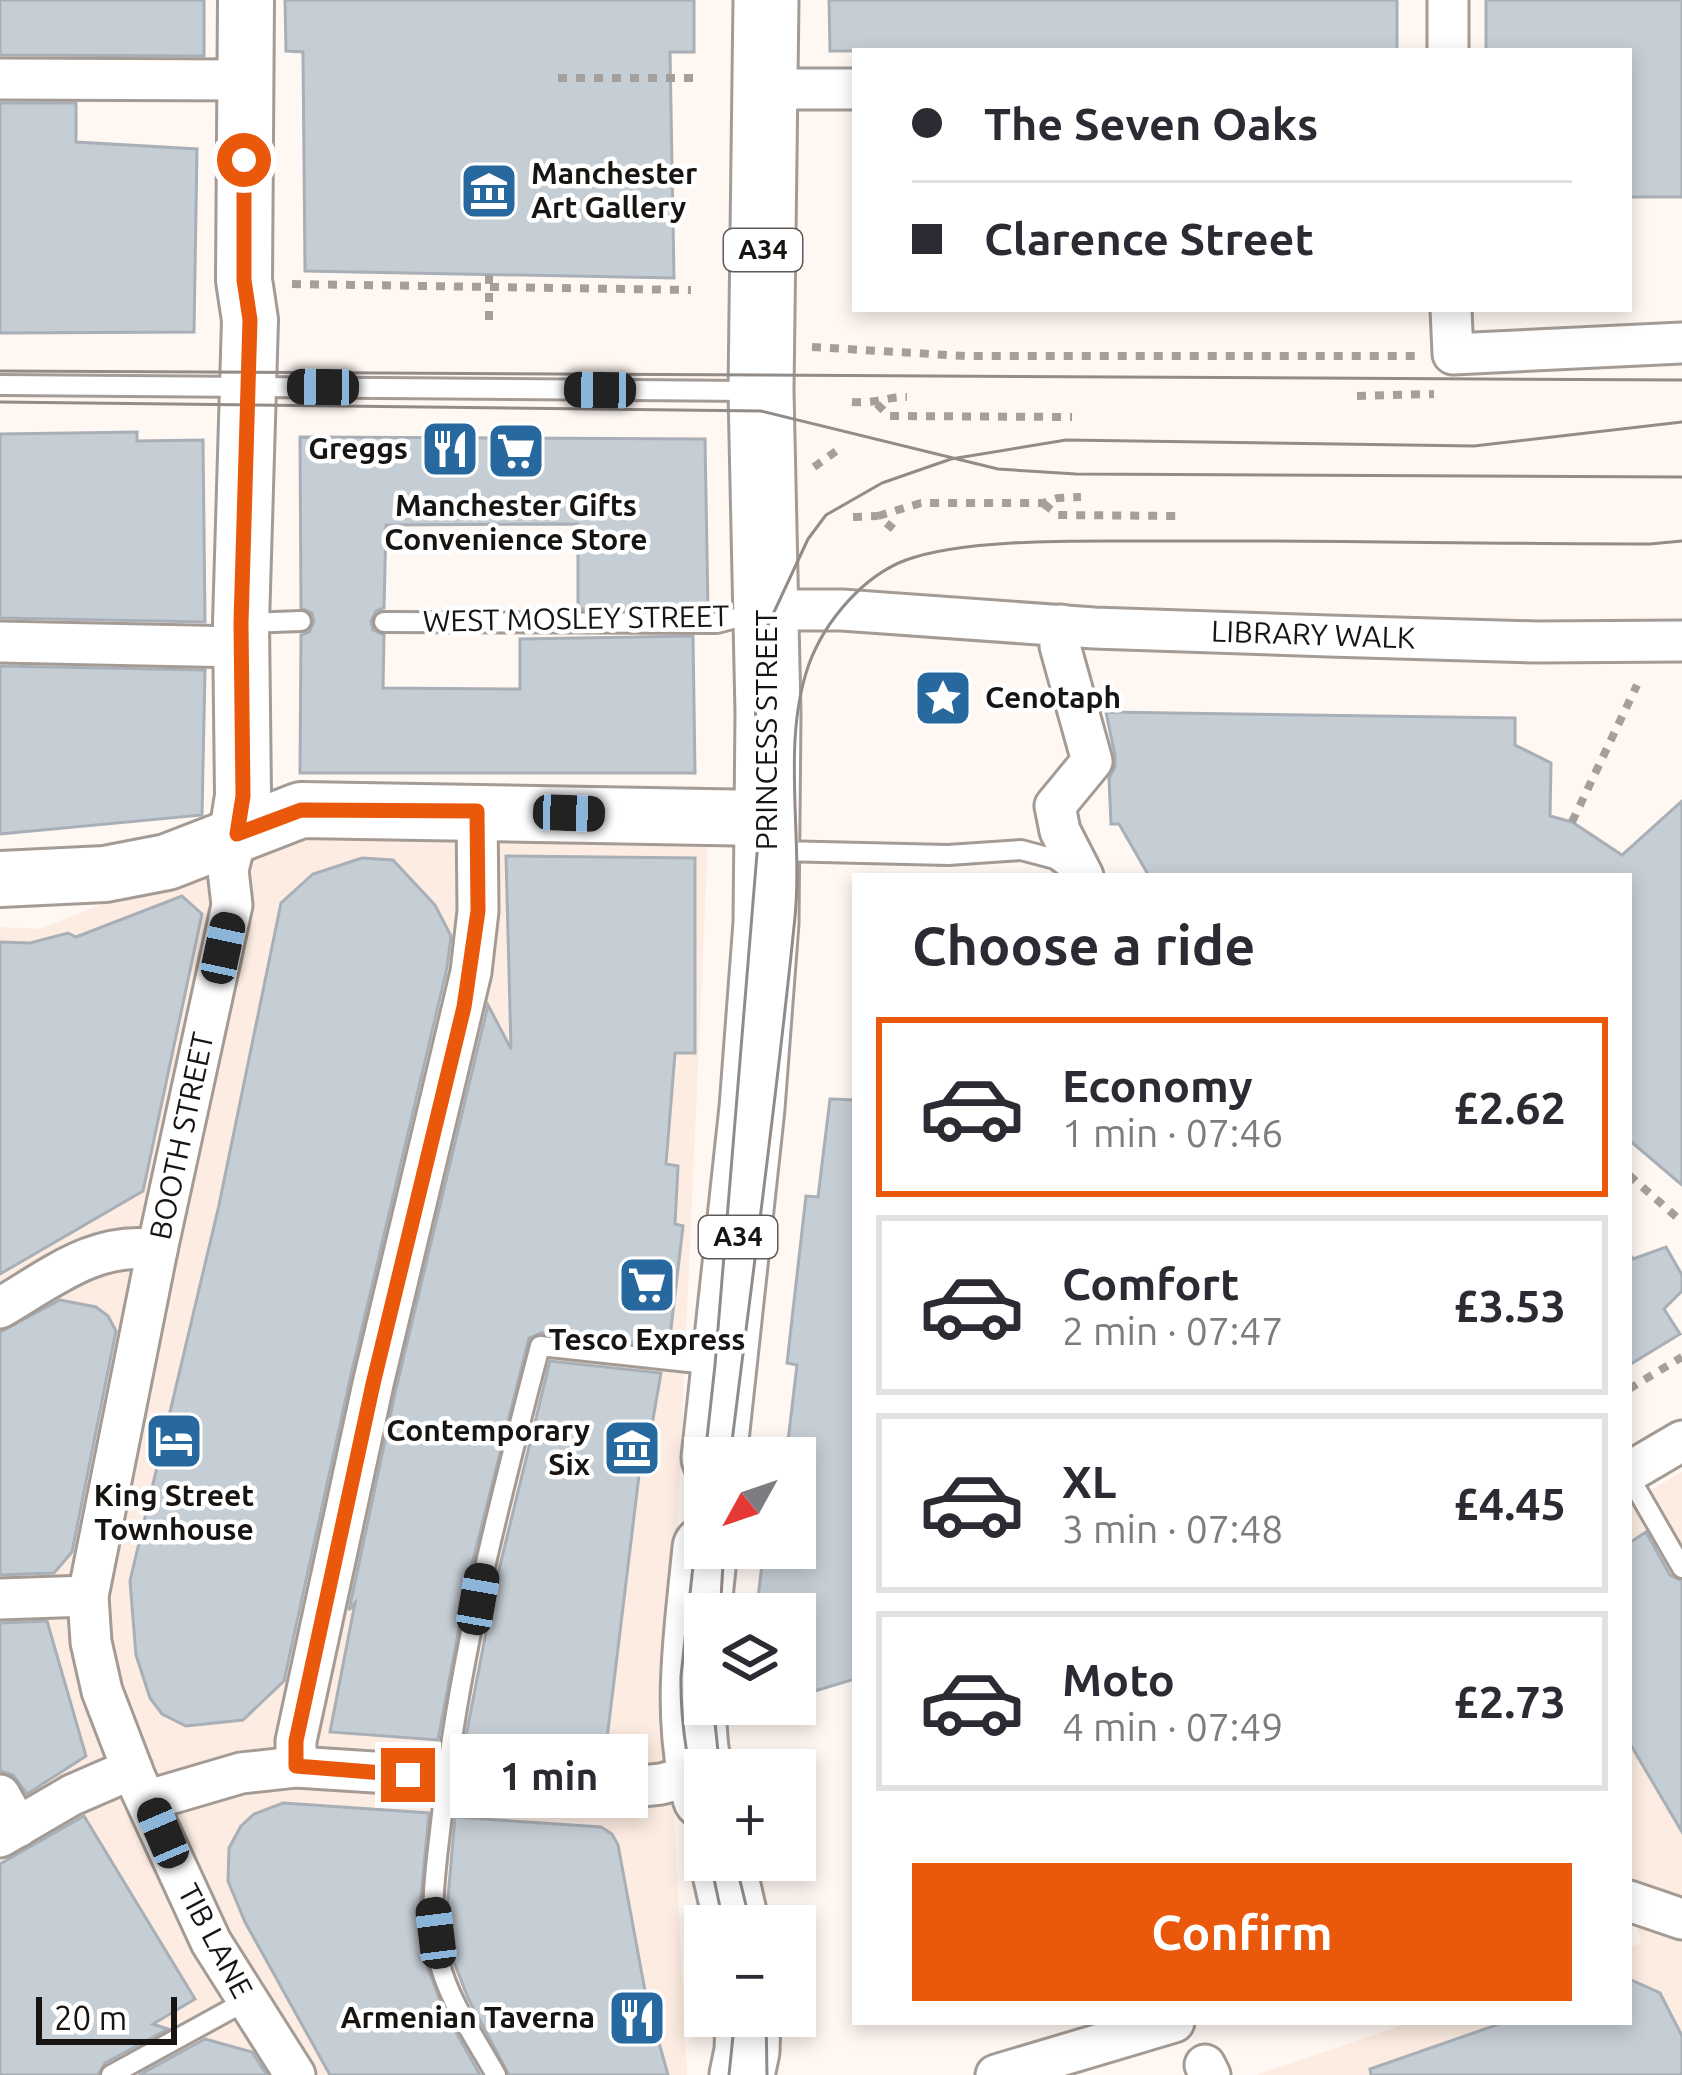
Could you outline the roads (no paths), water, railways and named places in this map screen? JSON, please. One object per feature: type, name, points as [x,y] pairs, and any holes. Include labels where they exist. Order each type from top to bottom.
[{"type":"main road","name":"PRINCESS STREET","points":[[716,1437],[752,1108],[768,834],[762,368],[766,0]]},
{"type":"main road","points":[[699,1749],[692,1678],[703,1569]]},
{"type":"main road","points":[[742,2075],[748,2037]]},
{"type":"street","name":"BOOTH STREET","points":[[140,1785],[96,1666],[88,1596],[232,905],[228,870],[243,796],[246,0]]},
{"type":"street","points":[[1448,0],[1448,48]]},
{"type":"street","points":[[0,79],[245,80]]},
{"type":"street","points":[[766,89],[852,89]]},
{"type":"street","points":[[1450,312],[1453,354],[1682,343]]},
{"type":"street","name":"LIBRARY WALK","points":[[766,610],[857,610],[1060,625],[1537,642],[1670,640]]},
{"type":"street","points":[[1060,625],[1060,646],[1092,761],[1055,806],[1079,873]]},
{"type":"street","points":[[0,642],[241,635]]},
{"type":"street","points":[[0,879],[125,870],[166,862],[301,810],[477,811],[768,834]]},
{"type":"street","points":[[296,1766],[296,1741],[373,1384],[468,989],[478,911],[477,811]]},
{"type":"street","points":[[0,1308],[98,1253],[131,1246],[157,1250]]},
{"type":"street","points":[[1632,1472],[1682,1441]]},
{"type":"street","points":[[0,1599],[88,1596]]},
{"type":"street","points":[[6,1819],[72,1795],[296,1766],[623,1788],[684,1785]]},
{"type":"street","name":"TIB LANE","points":[[140,1785],[191,1900],[245,2001],[296,2075]]},
{"type":"street","points":[[1632,1902],[1682,1919]]},
{"type":"street","points":[[996,2075],[1164,2025]]},
{"type":"lane","points":[[0,385],[248,386],[762,368]]},
{"type":"lane","name":"WEST MOSLEY STREET","points":[[384,622],[716,623],[766,610]]},
{"type":"lane","points":[[241,635],[301,620]]},
{"type":"lane","points":[[768,834],[948,855],[1021,850],[1055,859],[1076,873]]},
{"type":"lane","points":[[496,2075],[439,1961],[433,1904],[446,1778],[486,1555],[540,1346],[723,1365]]},
{"type":"lane","points":[[1632,1479],[1682,1568]]},
{"type":"lane","points":[[111,2075],[245,2001]]},
{"type":"tram line","points":[[0,371],[1682,380]]},
{"type":"tram line","points":[[0,402],[761,411],[998,469],[1076,474],[1682,477]]},
{"type":"tram line","points":[[687,1749],[681,1676],[715,1365],[760,817],[754,675],[761,640],[808,539],[826,515],[882,483],[951,459],[1066,440],[1474,446],[1682,422]]},
{"type":"tram line","points":[[733,1437],[795,917],[796,725],[809,664],[847,602],[875,577],[906,560],[960,548],[1026,542],[1682,541]]},
{"type":"tram line","points":[[721,1593],[723,1569]]},
{"type":"tram line","points":[[715,1725],[718,1749]]},
{"type":"tram line","points":[[714,1881],[720,1905]]},
{"type":"tram line","points":[[740,1881],[746,1905]]},
{"type":"tram line","points":[[729,2075],[733,2037]]},
{"type":"tram line","points":[[766,2037],[767,2075]]},
{"type":"place","name":"Manchester Art Gallery","points":[[489,191]]},
{"type":"place","name":"Greggs","points":[[450,449]]},
{"type":"place","name":"Manchester Gifts Convenience Store","points":[[516,451]]},
{"type":"place","name":"Cenotaph","points":[[943,698]]},
{"type":"place","name":"Tesco Express","points":[[647,1285]]},
{"type":"place","name":"King Street Townhouse","points":[[174,1441]]},
{"type":"place","name":"Contemporary Six","points":[[632,1448]]},
{"type":"place","name":"Armenian Taverna","points":[[637,2018]]}]
